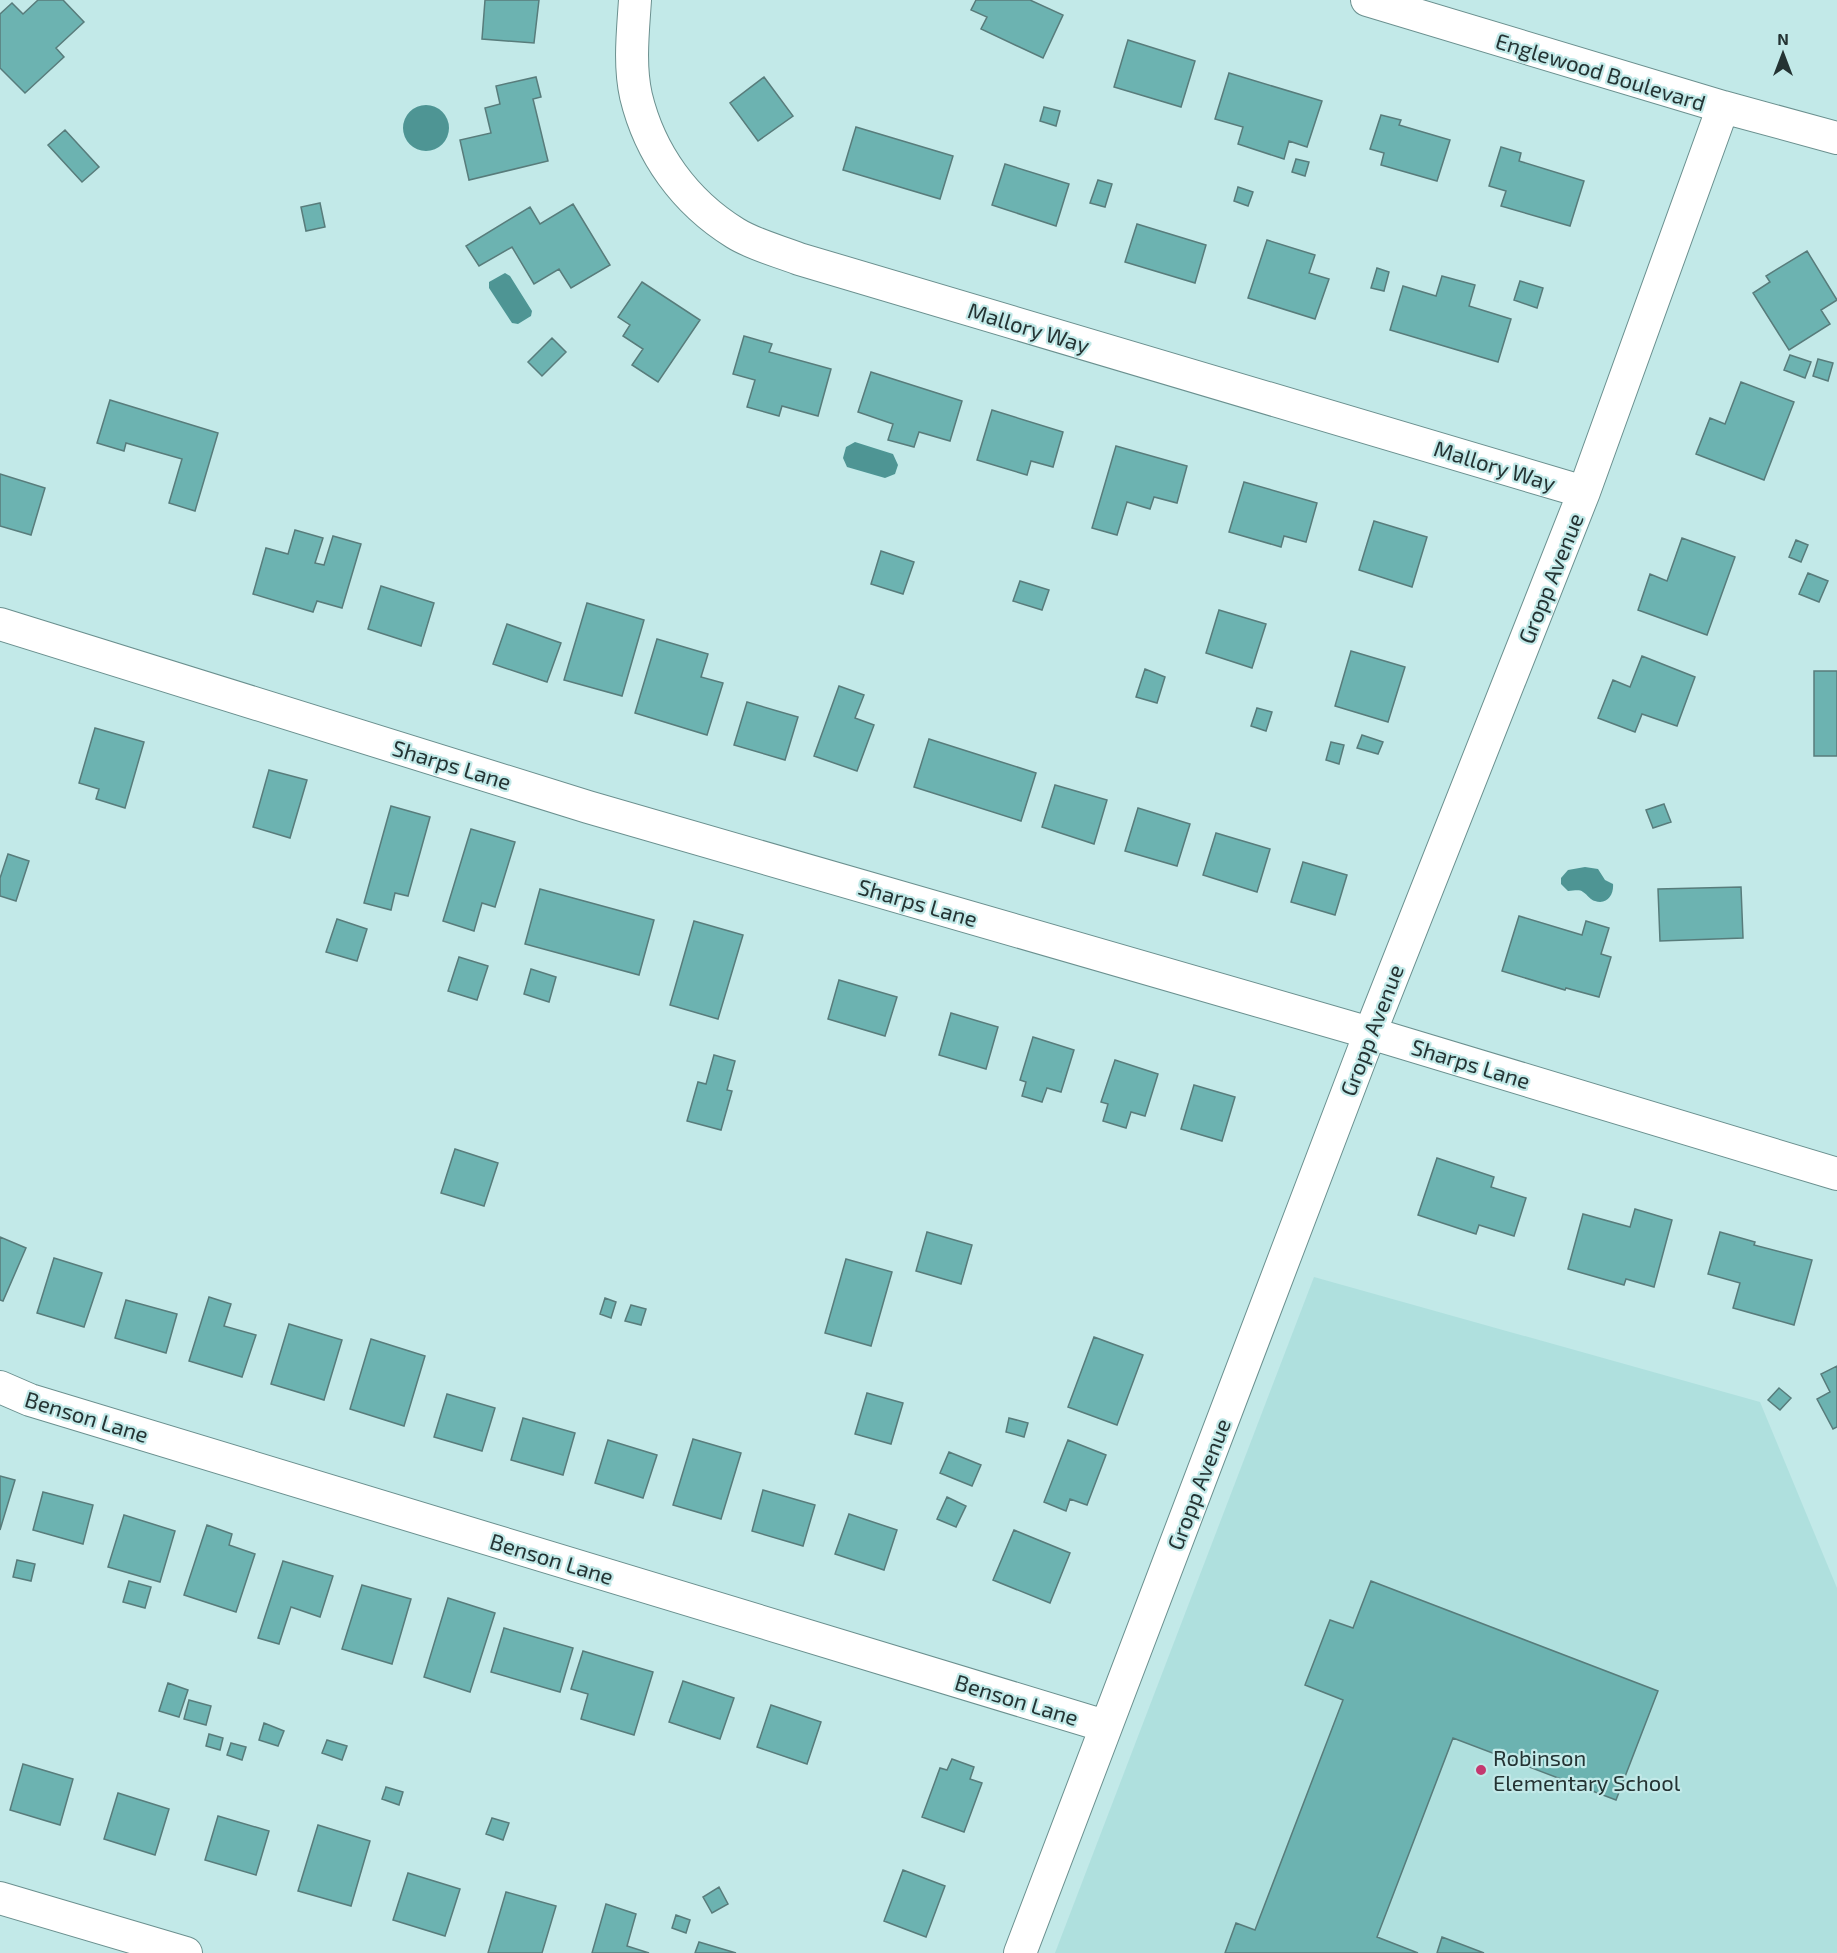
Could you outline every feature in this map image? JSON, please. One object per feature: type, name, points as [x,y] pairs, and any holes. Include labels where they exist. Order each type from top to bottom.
[{"type":"street","name":"Mallory Way","points":[[635,0],[632,48],[636,95],[650,138],[672,178],[704,212],[737,235],[799,258],[1584,492]]},
{"type":"street","name":"Englewood Boulevard","points":[[1367,0],[1723,107],[1837,138]]},
{"type":"street","name":"Gropp Avenue","points":[[1020,1953],[1370,1033],[1584,492],[1723,107]]},
{"type":"street","name":"Sharps Lane","points":[[0,624],[588,807],[1370,1033],[1837,1174]]},
{"type":"street","name":"Benson Lane","points":[[0,1388],[42,1403],[1105,1726]]},
{"type":"street","points":[[0,1898],[186,1953]]},
{"type":"shaded area","points":[[426,105],[442,112],[449,128],[442,144],[426,151],[410,144],[403,128],[410,112]]},
{"type":"shaded area","points":[[505,273],[510,276],[532,311],[531,316],[518,324],[512,323],[489,288],[489,282]]},
{"type":"shaded area","points":[[855,442],[893,454],[898,465],[895,474],[885,478],[847,467],[843,458],[846,447]]},
{"type":"shaded area","points":[[1585,867],[1598,869],[1605,880],[1613,884],[1611,895],[1603,902],[1593,900],[1578,890],[1568,891],[1561,884],[1561,878],[1568,870]]},
{"type":"shaded area","name":"Robinson Elementary School","points":[[1314,1277],[1760,1402],[1837,1588],[1837,1953],[1055,1953]]},
{"type":"building","points":[[38,0],[63,0],[84,22],[56,48],[64,57],[25,93],[0,68],[0,14],[12,3],[23,14]]},
{"type":"building","points":[[485,0],[539,0],[534,43],[482,39]]},
{"type":"building","points":[[976,0],[1030,0],[1063,15],[1043,58],[981,29],[987,17],[971,10]]},
{"type":"building","points":[[1128,40],[1195,61],[1181,107],[1114,87]]},
{"type":"building","points":[[1229,73],[1322,101],[1307,147],[1289,141],[1284,159],[1238,144],[1243,127],[1215,119]]},
{"type":"building","points":[[536,77],[541,97],[533,99],[548,161],[469,180],[460,140],[491,133],[485,108],[500,104],[496,86]]},
{"type":"building","points":[[764,77],[793,116],[758,141],[730,103]]},
{"type":"building","points":[[1044,107],[1060,111],[1056,126],[1040,121]]},
{"type":"building","points":[[1381,115],[1401,120],[1399,125],[1450,140],[1437,181],[1381,165],[1384,153],[1370,149]]},
{"type":"building","points":[[856,127],[953,156],[940,199],[843,170]]},
{"type":"building","points":[[65,130],[99,167],[82,182],[48,145]]},
{"type":"building","points":[[1501,147],[1521,153],[1519,161],[1584,181],[1570,226],[1501,206],[1506,191],[1489,186]]},
{"type":"building","points":[[1296,159],[1309,162],[1305,176],[1292,172]]},
{"type":"building","points":[[1005,164],[1069,184],[1056,226],[992,205]]},
{"type":"building","points":[[1098,180],[1112,184],[1105,207],[1090,203]]},
{"type":"building","points":[[1238,187],[1253,192],[1248,206],[1234,201]]},
{"type":"building","points":[[320,203],[325,227],[306,231],[301,207]]},
{"type":"building","points":[[573,204],[610,265],[571,288],[559,269],[534,284],[512,247],[479,266],[466,246],[530,207],[540,224]]},
{"type":"building","points":[[1137,224],[1206,245],[1195,283],[1125,262]]},
{"type":"building","points":[[1267,240],[1315,255],[1309,273],[1329,279],[1315,319],[1248,298]]},
{"type":"building","points":[[1807,251],[1837,300],[1821,310],[1830,324],[1789,350],[1753,293],[1770,282],[1766,276]]},
{"type":"building","points":[[1377,268],[1389,272],[1384,291],[1371,288]]},
{"type":"building","points":[[1442,276],[1475,285],[1469,306],[1511,319],[1498,362],[1390,330],[1403,286],[1436,296]]},
{"type":"building","points":[[1520,281],[1543,288],[1537,308],[1514,300]]},
{"type":"building","points":[[642,282],[700,320],[658,382],[632,365],[643,349],[623,336],[630,325],[618,317]]},
{"type":"building","points":[[744,336],[772,344],[769,352],[831,369],[818,416],[782,406],[779,416],[747,407],[755,380],[733,374]]},
{"type":"building","points":[[552,338],[566,352],[542,376],[528,362]]},
{"type":"building","points":[[1790,355],[1811,362],[1805,378],[1784,370]]},
{"type":"building","points":[[1818,359],[1833,363],[1828,381],[1813,376]]},
{"type":"building","points":[[871,372],[962,401],[950,441],[919,432],[914,447],[888,440],[893,424],[858,412]]},
{"type":"building","points":[[1741,382],[1794,402],[1764,480],[1696,454],[1710,418],[1725,424]]},
{"type":"building","points":[[110,400],[218,433],[195,511],[169,503],[182,459],[126,443],[124,451],[97,443]]},
{"type":"building","points":[[992,410],[1063,432],[1053,467],[1031,461],[1027,475],[977,460]]},
{"type":"building","points":[[1116,446],[1187,466],[1177,503],[1154,497],[1150,509],[1127,502],[1117,535],[1092,528]]},
{"type":"building","points":[[0,474],[45,488],[31,535],[0,526]]},
{"type":"building","points":[[1244,482],[1317,503],[1306,542],[1284,536],[1281,547],[1229,532]]},
{"type":"building","points":[[1374,521],[1427,537],[1412,587],[1359,570]]},
{"type":"building","points":[[295,530],[323,538],[315,563],[324,565],[333,536],[361,544],[342,608],[317,601],[313,612],[253,594],[266,548],[288,554]]},
{"type":"building","points":[[1682,538],[1735,557],[1707,635],[1638,610],[1650,574],[1667,581]]},
{"type":"building","points":[[1796,540],[1808,545],[1801,562],[1789,557]]},
{"type":"building","points":[[881,551],[914,562],[903,594],[871,584]]},
{"type":"building","points":[[1808,573],[1828,581],[1819,602],[1799,594]]},
{"type":"building","points":[[1020,581],[1049,590],[1042,610],[1013,601]]},
{"type":"building","points":[[381,586],[434,603],[421,646],[368,629]]},
{"type":"building","points":[[587,603],[644,620],[622,696],[564,680]]},
{"type":"building","points":[[1219,610],[1266,624],[1252,668],[1206,653]]},
{"type":"building","points":[[507,624],[561,643],[547,682],[493,664]]},
{"type":"building","points":[[657,639],[708,654],[701,677],[723,683],[707,735],[635,713]]},
{"type":"building","points":[[1351,651],[1405,667],[1388,722],[1335,706]]},
{"type":"building","points":[[1642,656],[1695,677],[1677,726],[1642,714],[1635,732],[1598,718],[1613,680],[1630,687]]},
{"type":"building","points":[[1145,669],[1165,677],[1157,703],[1136,697]]},
{"type":"building","points":[[1814,671],[1837,671],[1837,756],[1814,756]]},
{"type":"building","points":[[839,686],[864,695],[855,718],[874,725],[857,771],[814,756]]},
{"type":"building","points":[[747,702],[798,717],[785,760],[734,745]]},
{"type":"building","points":[[1257,708],[1272,712],[1266,731],[1251,726]]},
{"type":"building","points":[[95,728],[144,742],[125,808],[96,799],[99,789],[79,783]]},
{"type":"building","points":[[1362,735],[1383,742],[1378,754],[1357,748]]},
{"type":"building","points":[[929,739],[1036,773],[1021,821],[914,787]]},
{"type":"building","points":[[1331,742],[1344,745],[1339,764],[1326,760]]},
{"type":"building","points":[[269,770],[307,780],[290,838],[253,827]]},
{"type":"building","points":[[1055,785],[1107,800],[1094,844],[1042,827]]},
{"type":"building","points":[[1664,804],[1671,822],[1653,828],[1646,810]]},
{"type":"building","points":[[391,806],[430,817],[408,896],[395,893],[391,910],[364,903]]},
{"type":"building","points":[[1138,808],[1190,824],[1177,866],[1125,851]]},
{"type":"building","points":[[471,829],[515,842],[495,907],[482,903],[474,931],[443,921]]},
{"type":"building","points":[[1216,833],[1270,849],[1257,892],[1203,875]]},
{"type":"building","points":[[8,854],[29,861],[16,901],[0,896],[0,878]]},
{"type":"building","points":[[1303,862],[1347,875],[1335,915],[1291,902]]},
{"type":"building","points":[[1741,887],[1743,938],[1660,941],[1658,889]]},
{"type":"building","points":[[540,889],[654,920],[639,975],[525,944]]},
{"type":"building","points":[[1519,916],[1582,935],[1586,921],[1609,928],[1601,954],[1611,957],[1599,997],[1566,988],[1565,990],[1502,971]]},
{"type":"building","points":[[337,919],[367,929],[357,961],[326,952]]},
{"type":"building","points":[[694,921],[743,935],[718,1019],[670,1005]]},
{"type":"building","points":[[459,957],[488,966],[477,1000],[448,991]]},
{"type":"building","points":[[531,969],[556,977],[549,1002],[524,994]]},
{"type":"building","points":[[839,980],[897,997],[885,1036],[828,1019]]},
{"type":"building","points":[[951,1013],[998,1027],[986,1069],[939,1055]]},
{"type":"building","points":[[1033,1037],[1074,1050],[1061,1092],[1047,1088],[1042,1102],[1022,1096],[1026,1082],[1020,1080]]},
{"type":"building","points":[[714,1055],[735,1061],[727,1090],[732,1091],[721,1130],[687,1121],[698,1082],[706,1084]]},
{"type":"building","points":[[1115,1060],[1158,1074],[1145,1116],[1131,1112],[1126,1128],[1103,1121],[1108,1104],[1101,1102]]},
{"type":"building","points":[[1194,1085],[1235,1097],[1222,1141],[1181,1129]]},
{"type":"building","points":[[455,1149],[498,1163],[484,1206],[441,1193]]},
{"type":"building","points":[[1437,1158],[1494,1177],[1491,1187],[1526,1198],[1514,1236],[1479,1225],[1476,1234],[1418,1215]]},
{"type":"building","points":[[1635,1209],[1672,1220],[1654,1287],[1626,1279],[1624,1285],[1568,1269],[1583,1214],[1630,1227]]},
{"type":"building","points":[[927,1232],[972,1245],[961,1284],[916,1271]]},
{"type":"building","points":[[1720,1232],[1755,1242],[1754,1245],[1812,1260],[1794,1325],[1733,1308],[1740,1283],[1708,1274]]},
{"type":"building","points":[[0,1237],[26,1248],[3,1301],[0,1300]]},
{"type":"building","points":[[54,1258],[102,1273],[84,1327],[37,1313]]},
{"type":"building","points":[[846,1259],[892,1272],[871,1346],[825,1333]]},
{"type":"building","points":[[209,1297],[231,1304],[224,1326],[256,1335],[242,1377],[189,1361]]},
{"type":"building","points":[[605,1298],[616,1302],[611,1318],[600,1314]]},
{"type":"building","points":[[126,1300],[177,1314],[166,1353],[115,1338]]},
{"type":"building","points":[[631,1305],[646,1309],[641,1325],[625,1321]]},
{"type":"building","points":[[289,1324],[342,1340],[324,1400],[271,1384]]},
{"type":"building","points":[[1094,1337],[1143,1355],[1117,1425],[1068,1407]]},
{"type":"building","points":[[371,1339],[425,1356],[404,1426],[350,1409]]},
{"type":"building","points":[[1837,1366],[1837,1427],[1833,1429],[1817,1399],[1830,1392],[1821,1374]]},
{"type":"building","points":[[1779,1388],[1791,1398],[1780,1410],[1768,1400]]},
{"type":"building","points":[[867,1393],[903,1403],[891,1444],[855,1434]]},
{"type":"building","points":[[447,1394],[495,1408],[482,1451],[434,1437]]},
{"type":"building","points":[[523,1418],[575,1433],[563,1475],[511,1460]]},
{"type":"building","points":[[1009,1418],[1028,1423],[1024,1437],[1006,1432]]},
{"type":"building","points":[[693,1439],[741,1453],[721,1519],[673,1505]]},
{"type":"building","points":[[608,1440],[657,1455],[643,1498],[595,1483]]},
{"type":"building","points":[[1068,1440],[1106,1455],[1087,1505],[1070,1499],[1066,1511],[1044,1502]]},
{"type":"building","points":[[949,1452],[981,1465],[972,1486],[940,1473]]},
{"type":"building","points":[[0,1476],[15,1480],[0,1530]]},
{"type":"building","points":[[763,1490],[815,1505],[803,1546],[752,1531]]},
{"type":"building","points":[[43,1492],[93,1505],[83,1544],[33,1530]]},
{"type":"building","points":[[947,1497],[966,1506],[956,1527],[937,1519]]},
{"type":"building","points":[[849,1514],[897,1530],[884,1570],[835,1554]]},
{"type":"building","points":[[124,1515],[175,1531],[160,1582],[108,1567]]},
{"type":"building","points":[[207,1525],[232,1534],[229,1545],[255,1554],[236,1612],[184,1595]]},
{"type":"building","points":[[1014,1530],[1070,1553],[1050,1603],[993,1580]]},
{"type":"building","points":[[17,1560],[35,1564],[31,1581],[13,1577]]},
{"type":"building","points":[[283,1561],[333,1576],[320,1617],[291,1607],[279,1644],[258,1638]]},
{"type":"building","points":[[129,1581],[151,1587],[145,1608],[123,1602]]},
{"type":"building","points":[[1371,1581],[1658,1691],[1616,1800],[1453,1738],[1377,1937],[1418,1953],[1225,1953],[1236,1923],[1255,1930],[1343,1700],[1305,1685],[1330,1620],[1353,1628]]},
{"type":"building","points":[[362,1585],[411,1599],[392,1664],[342,1649]]},
{"type":"building","points":[[448,1598],[495,1613],[470,1692],[424,1677]]},
{"type":"building","points":[[504,1628],[573,1648],[560,1692],[491,1672]]},
{"type":"building","points":[[583,1651],[653,1672],[634,1735],[581,1719],[588,1694],[571,1689]]},
{"type":"building","points":[[683,1681],[734,1698],[720,1739],[669,1722]]},
{"type":"building","points":[[168,1683],[188,1690],[179,1717],[159,1711]]},
{"type":"building","points":[[189,1700],[211,1706],[206,1725],[184,1719]]},
{"type":"building","points":[[771,1705],[821,1722],[807,1764],[757,1747]]},
{"type":"building","points":[[264,1723],[284,1731],[278,1746],[259,1740]]},
{"type":"building","points":[[209,1734],[223,1738],[220,1750],[206,1746]]},
{"type":"building","points":[[327,1740],[347,1746],[342,1760],[322,1753]]},
{"type":"building","points":[[231,1743],[246,1747],[242,1760],[227,1755]]},
{"type":"building","points":[[952,1759],[974,1767],[970,1779],[982,1783],[964,1832],[922,1817],[940,1768],[947,1770]]},
{"type":"building","points":[[23,1764],[73,1779],[60,1825],[10,1810]]},
{"type":"building","points":[[386,1787],[403,1792],[399,1805],[382,1799]]},
{"type":"building","points":[[118,1793],[169,1809],[155,1855],[104,1839]]},
{"type":"building","points":[[218,1816],[269,1831],[256,1875],[205,1860]]},
{"type":"building","points":[[492,1818],[509,1823],[503,1840],[486,1834]]},
{"type":"building","points":[[318,1825],[370,1841],[351,1906],[298,1891]]},
{"type":"building","points":[[903,1870],[945,1886],[926,1937],[884,1921]]},
{"type":"building","points":[[408,1873],[460,1889],[445,1936],[393,1920]]},
{"type":"building","points":[[719,1887],[728,1904],[712,1913],[703,1897]]},
{"type":"building","points":[[506,1892],[556,1906],[542,1953],[488,1953]]},
{"type":"building","points":[[606,1904],[636,1914],[627,1946],[649,1953],[592,1953]]},
{"type":"building","points":[[676,1915],[690,1920],[686,1933],[672,1928]]},
{"type":"building","points":[[1442,1937],[1484,1953],[1437,1953]]},
{"type":"building","points":[[699,1942],[736,1953],[695,1953]]},
{"type":"place","name":"Robinson Elementary School","points":[[1481,1770]]}]
